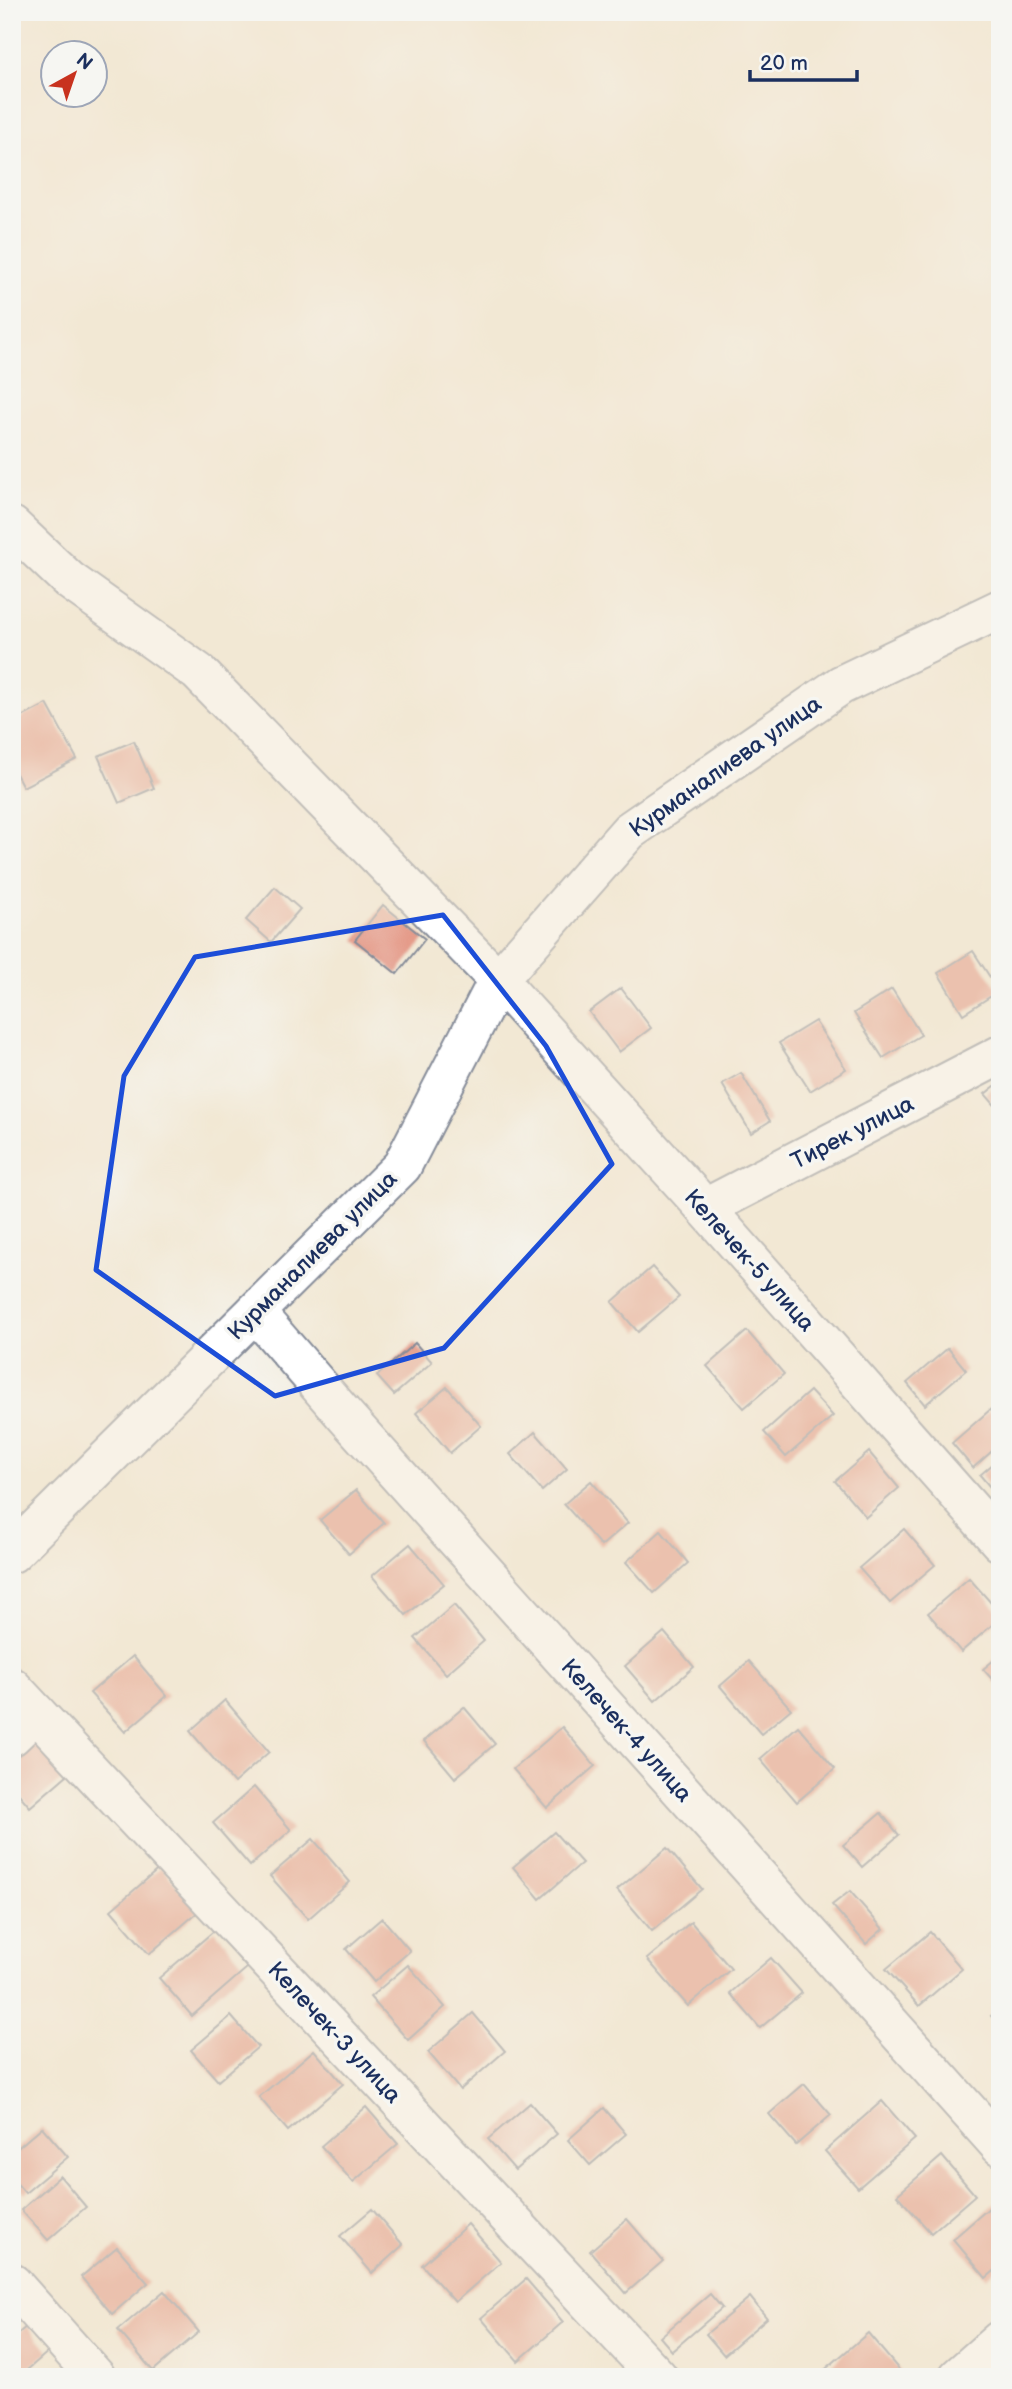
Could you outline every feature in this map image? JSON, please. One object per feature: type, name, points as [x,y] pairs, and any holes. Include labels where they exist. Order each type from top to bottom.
[{"type":"street","name":"Келечек-5 улица","points":[[12,526],[69,580],[198,672],[498,980],[705,1208],[1000,1542]]},
{"type":"street","name":"Курманалиева улица","points":[[12,1553],[402,1166],[498,980],[629,831],[841,685],[1000,609]]},
{"type":"street","name":"Тирек улица","points":[[705,1208],[1000,1055]]},
{"type":"street","name":"Келечек-4 улица","points":[[255,1312],[1000,2146]]},
{"type":"street","name":"Келечек-3 улица","points":[[20,1712],[659,2377]]},
{"type":"street","points":[[12,2283],[96,2377]]},
{"type":"street","points":[[958,2377],[1000,2340]]},
{"type":"highlighted area","points":[[443,915],[546,1046],[612,1164],[444,1348],[275,1396],[96,1270],[124,1076],[195,957]]},
{"type":"building","points":[[47,704],[77,759],[23,787],[12,766],[12,722]]},
{"type":"building","points":[[134,741],[154,788],[119,803],[98,756]]},
{"type":"building","points":[[275,887],[300,909],[271,942],[246,920]]},
{"type":"building","points":[[383,905],[425,939],[397,974],[355,940]]},
{"type":"building","points":[[973,951],[999,991],[963,1014],[938,973]]},
{"type":"building","points":[[621,988],[651,1028],[619,1052],[589,1012]]},
{"type":"building","points":[[892,989],[921,1035],[883,1058],[854,1013]]},
{"type":"building","points":[[815,1021],[846,1069],[810,1091],[779,1043]]},
{"type":"building","points":[[741,1073],[770,1121],[751,1133],[722,1084]]},
{"type":"building","points":[[1000,1082],[1000,1111],[985,1094]]},
{"type":"building","points":[[652,1267],[679,1297],[638,1332],[612,1302]]},
{"type":"building","points":[[747,1331],[784,1374],[744,1408],[707,1366]]},
{"type":"building","points":[[415,1343],[432,1362],[394,1395],[377,1376]]},
{"type":"building","points":[[948,1348],[966,1370],[925,1405],[907,1383]]},
{"type":"building","points":[[447,1387],[481,1426],[450,1453],[416,1413]]},
{"type":"building","points":[[810,1391],[833,1416],[786,1457],[764,1432]]},
{"type":"building","points":[[991,1409],[1000,1419],[1000,1444],[973,1468],[952,1443]]},
{"type":"building","points":[[535,1432],[567,1469],[542,1491],[510,1454]]},
{"type":"building","points":[[869,1452],[899,1488],[866,1517],[835,1481]]},
{"type":"building","points":[[1000,1458],[1000,1499],[980,1475]]},
{"type":"building","points":[[591,1481],[628,1523],[601,1546],[564,1504]]},
{"type":"building","points":[[356,1490],[384,1523],[349,1554],[320,1520]]},
{"type":"building","points":[[904,1529],[935,1565],[890,1603],[859,1568]]},
{"type":"building","points":[[661,1531],[688,1563],[654,1593],[626,1562]]},
{"type":"building","points":[[410,1544],[444,1584],[406,1615],[372,1576]]},
{"type":"building","points":[[969,1578],[1000,1613],[1000,1618],[961,1652],[928,1613]]},
{"type":"building","points":[[454,1605],[484,1641],[446,1674],[415,1638]]},
{"type":"building","points":[[664,1632],[694,1667],[655,1701],[625,1666]]},
{"type":"building","points":[[1000,1655],[1000,1688],[983,1669]]},
{"type":"building","points":[[133,1656],[167,1696],[125,1732],[90,1693]]},
{"type":"building","points":[[749,1661],[791,1709],[761,1734],[720,1686]]},
{"type":"building","points":[[225,1700],[269,1752],[234,1783],[190,1731]]},
{"type":"building","points":[[464,1707],[495,1744],[455,1778],[424,1741]]},
{"type":"building","points":[[798,1726],[835,1769],[797,1802],[760,1759]]},
{"type":"building","points":[[562,1727],[595,1766],[547,1808],[513,1769]]},
{"type":"building","points":[[43,1732],[75,1768],[30,1807],[12,1786],[12,1758]]},
{"type":"building","points":[[254,1787],[291,1830],[250,1866],[213,1823]]},
{"type":"building","points":[[881,1813],[899,1835],[862,1867],[843,1845]]},
{"type":"building","points":[[554,1832],[582,1863],[540,1899],[513,1867]]},
{"type":"building","points":[[313,1839],[350,1882],[308,1919],[270,1876]]},
{"type":"building","points":[[667,1848],[702,1889],[652,1931],[617,1890]]},
{"type":"building","points":[[161,1867],[199,1911],[149,1954],[111,1910]]},
{"type":"building","points":[[850,1891],[883,1929],[866,1944],[832,1905]]},
{"type":"building","points":[[382,1918],[410,1951],[374,1982],[346,1949]]},
{"type":"building","points":[[691,1922],[731,1969],[688,2006],[647,1959]]},
{"type":"building","points":[[215,1930],[247,1968],[192,2016],[159,1978]]},
{"type":"building","points":[[930,1932],[962,1969],[919,2006],[886,1969]]},
{"type":"building","points":[[771,1958],[802,1993],[760,2028],[730,1993]]},
{"type":"building","points":[[408,1965],[445,2007],[408,2040],[370,1997]]},
{"type":"building","points":[[1000,2009],[1000,2026],[991,2016]]},
{"type":"building","points":[[473,2013],[505,2051],[460,2090],[428,2052]]},
{"type":"building","points":[[231,2016],[258,2047],[218,2081],[191,2050]]},
{"type":"building","points":[[314,2050],[343,2084],[288,2131],[259,2097]]},
{"type":"building","points":[[804,2084],[831,2115],[796,2145],[769,2114]]},
{"type":"building","points":[[882,2101],[915,2139],[858,2188],[825,2151]]},
{"type":"building","points":[[530,2103],[557,2134],[515,2170],[488,2139]]},
{"type":"building","points":[[366,2107],[398,2144],[353,2182],[321,2146]]},
{"type":"building","points":[[604,2108],[626,2134],[590,2165],[568,2140]]},
{"type":"building","points":[[42,2127],[68,2157],[25,2193],[12,2178],[12,2153]]},
{"type":"building","points":[[942,2156],[975,2195],[931,2233],[897,2195]]},
{"type":"building","points":[[60,2176],[86,2207],[48,2240],[21,2210]]},
{"type":"building","points":[[997,2201],[1000,2205],[1000,2266],[986,2278],[953,2239]]},
{"type":"building","points":[[372,2209],[403,2245],[372,2273],[340,2236]]},
{"type":"building","points":[[627,2219],[663,2261],[626,2293],[590,2251]]},
{"type":"building","points":[[468,2224],[501,2262],[455,2302],[422,2265]]},
{"type":"building","points":[[117,2247],[148,2283],[112,2314],[81,2277]]},
{"type":"building","points":[[526,2279],[563,2322],[518,2361],[481,2318]]},
{"type":"building","points":[[164,2291],[199,2332],[153,2371],[118,2330]]},
{"type":"building","points":[[710,2294],[722,2308],[672,2351],[660,2337]]},
{"type":"building","points":[[750,2297],[767,2318],[724,2355],[706,2334]]},
{"type":"building","points":[[27,2326],[49,2351],[19,2377],[12,2377],[12,2339]]},
{"type":"building","points":[[868,2333],[900,2371],[893,2377],[824,2377],[821,2373]]}]
